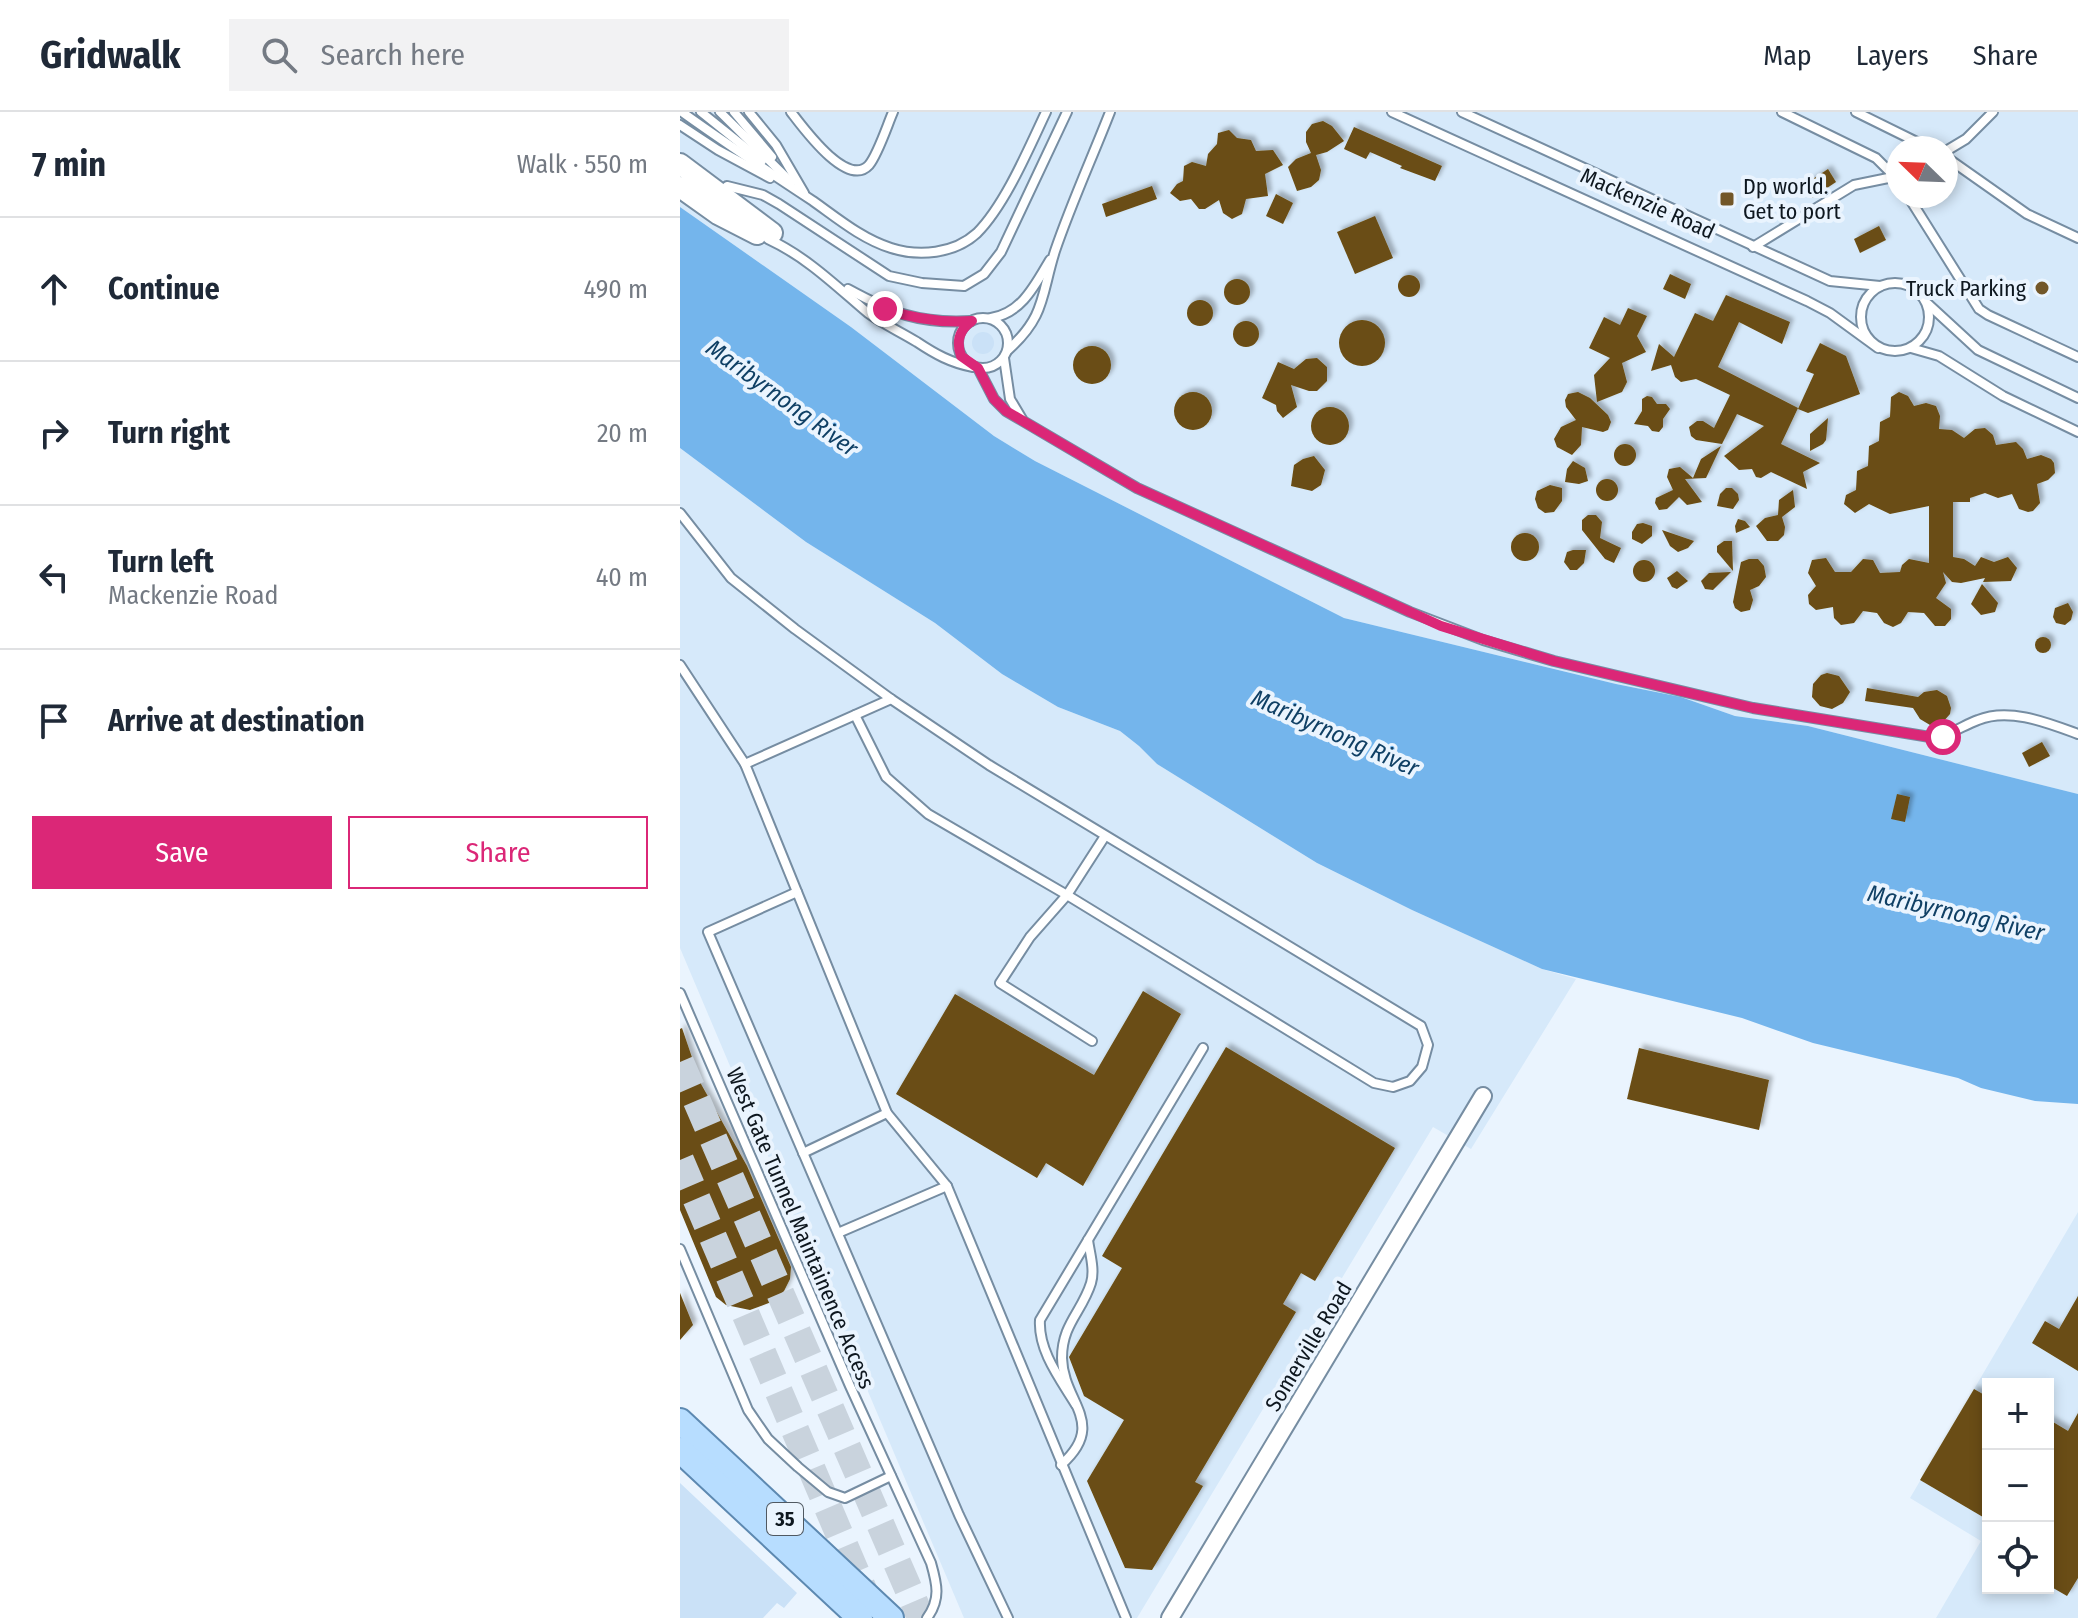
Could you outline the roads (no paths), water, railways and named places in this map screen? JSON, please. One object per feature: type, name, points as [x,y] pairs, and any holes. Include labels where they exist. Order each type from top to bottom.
[{"type":"main road","name":"35","points":[[680,1421],[891,1618]]},
{"type":"main road","name":"35","points":[[680,1450],[855,1616]]},
{"type":"street","points":[[680,164],[716,202]]},
{"type":"street","points":[[680,187],[716,202],[770,236]]},
{"type":"street","name":"Somerville Road","points":[[1170,1618],[1483,1096]]},
{"type":"lane","points":[[682,112],[866,237],[892,249],[917,253],[937,252],[959,245],[977,233],[1000,201],[1046,112]]},
{"type":"lane","points":[[701,112],[806,197]]},
{"type":"lane","points":[[720,112],[806,197]]},
{"type":"lane","points":[[734,112],[806,197]]},
{"type":"lane","points":[[749,112],[776,145],[806,197]]},
{"type":"lane","points":[[791,112],[828,156],[851,169],[861,169],[869,164],[893,112]]},
{"type":"lane","points":[[716,202],[727,186],[763,195],[889,276],[935,285],[964,286],[984,274],[1001,252],[1067,112]]},
{"type":"lane","points":[[770,236],[836,283],[871,315],[886,324],[946,359],[975,368],[993,367],[1023,336],[1040,308],[1055,253],[1110,112]]},
{"type":"lane","name":"Mackenzie Road","points":[[1392,112],[1807,301],[1830,313],[1878,348]]},
{"type":"lane","name":"Mackenzie Road","points":[[1462,112],[1830,281],[1880,286]]},
{"type":"lane","points":[[1782,112],[1876,158],[1886,168]]},
{"type":"lane","points":[[1856,112],[1905,136]]},
{"type":"lane","points":[[1958,145],[1993,112]]},
{"type":"lane","points":[[680,125],[718,150],[806,197]]},
{"type":"lane","points":[[1958,163],[2027,214],[2078,238]]},
{"type":"lane","points":[[1753,247],[1854,185],[1886,180]]},
{"type":"lane","points":[[1916,208],[1979,309],[2078,357]]},
{"type":"lane","points":[[836,283],[902,315],[946,323],[972,321],[1006,315],[1019,305],[1055,253]]},
{"type":"lane","points":[[2078,398],[1978,350],[1958,335],[1916,289],[1889,283],[1880,286],[1865,301],[1861,311],[1864,332],[1878,348],[1889,352],[1911,348],[1939,356],[2003,396],[2078,432]]},
{"type":"lane","points":[[1911,348],[1926,334],[1930,314],[1927,304]]},
{"type":"lane","points":[[988,318],[1005,330],[1010,399],[1022,420]]},
{"type":"lane","points":[[972,321],[965,326],[958,340],[961,356],[975,368],[994,399],[1006,411],[1137,488],[1420,617],[1554,661],[1753,708],[1930,737],[1943,737],[1990,715],[2009,714],[2078,734]]},
{"type":"lane","points":[[680,513],[731,578],[891,699],[989,765],[1421,1026],[1428,1045],[1422,1067],[1410,1081],[1393,1087],[1374,1083],[1067,895],[928,814],[886,777],[855,715]]},
{"type":"lane","points":[[680,665],[745,764],[887,1113],[947,1186],[1126,1618]]},
{"type":"lane","points":[[745,764],[891,699]]},
{"type":"lane","points":[[1092,1041],[1000,983],[1030,937],[1067,895],[1105,836]]},
{"type":"lane","points":[[797,892],[708,932],[959,1515],[1008,1618]]},
{"type":"lane","name":"West Gate Tunnel Maintainence Access","points":[[680,993],[931,1563],[938,1588],[936,1602],[927,1618]]},
{"type":"lane","points":[[1061,1465],[1075,1453],[1083,1436],[1082,1417],[1051,1365],[1039,1329],[1040,1320],[1203,1048]]},
{"type":"lane","points":[[803,1153],[887,1113]]},
{"type":"lane","points":[[838,1233],[947,1186]]},
{"type":"lane","points":[[1076,1405],[1062,1361],[1069,1322],[1093,1274],[1088,1239]]},
{"type":"lane","points":[[680,1249],[748,1410],[768,1439],[828,1492],[845,1498],[891,1476]]},
{"type":"water","name":"Maribyrnong River","points":[[680,207],[851,327],[994,436],[1035,461],[1344,618],[1681,697],[1735,716],[1808,726],[2078,794],[2078,1104],[2035,1101],[1981,1088],[1958,1078],[1813,1043],[1742,1018],[1542,969],[1317,863],[1157,764],[1120,731],[1058,707],[1002,674],[935,623],[806,542],[680,448]]},
{"type":"tunnel","points":[[680,1062],[921,1618]]},
{"type":"tunnel","points":[[680,1160],[867,1599]]},
{"type":"place","name":"Dp world. Get to port","points":[[1727,199]]},
{"type":"place","name":"Truck Parking","points":[[2042,288]]}]
